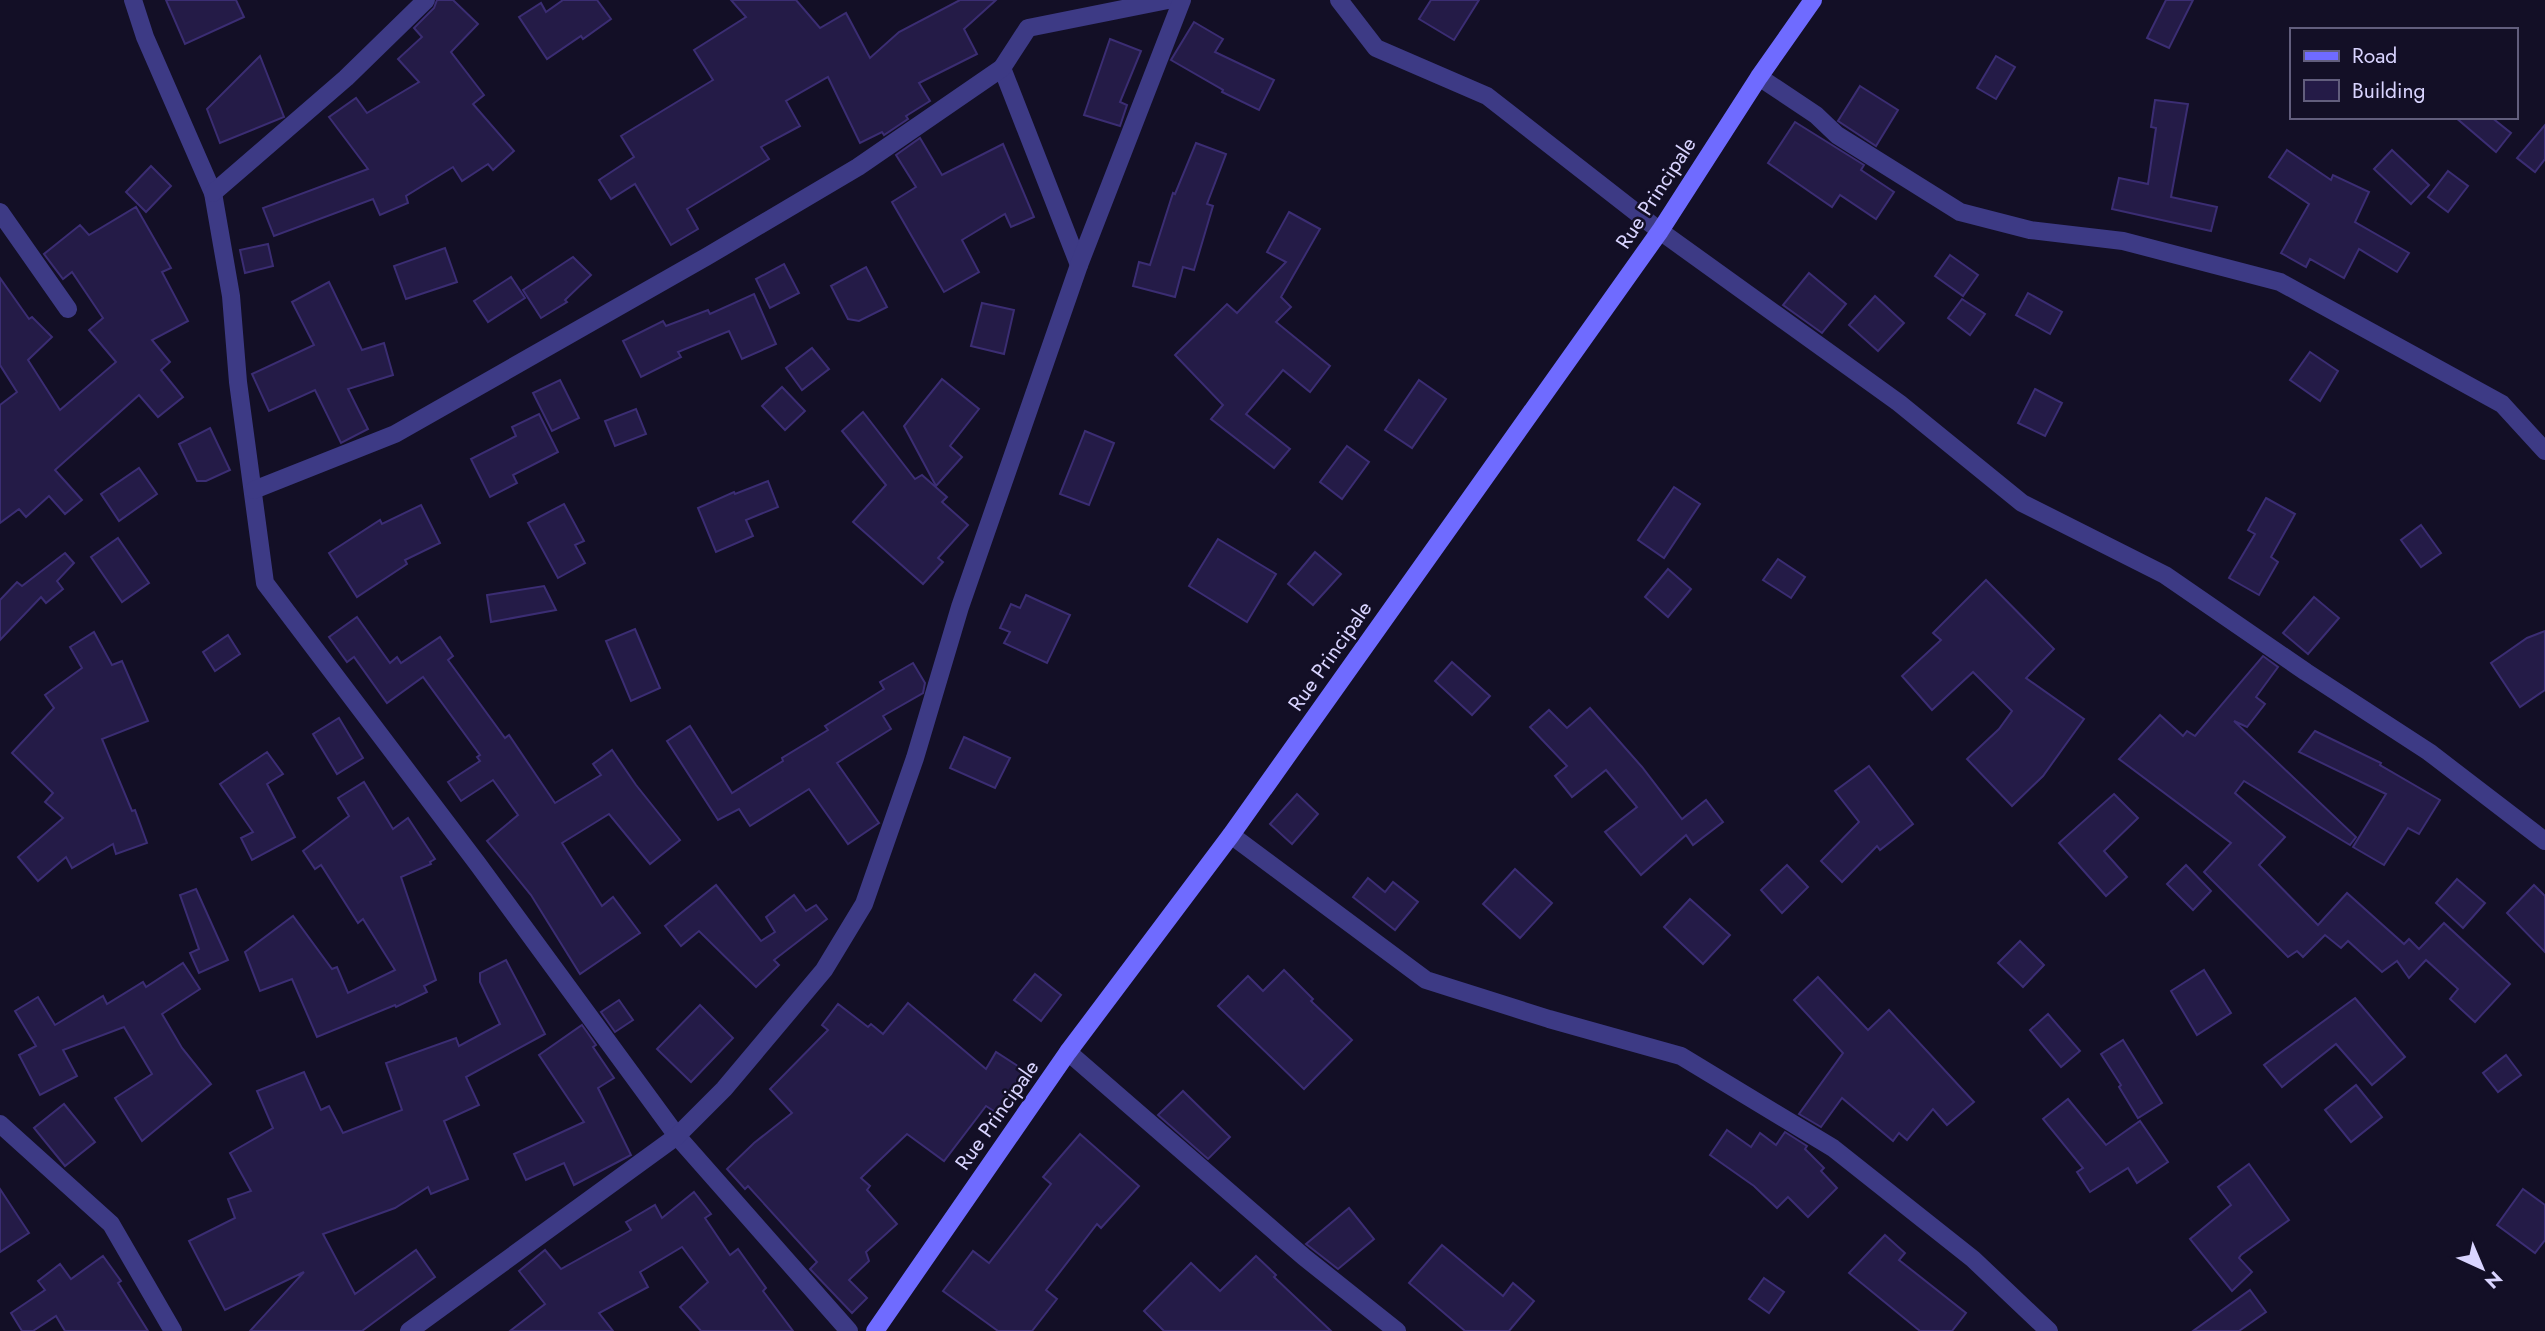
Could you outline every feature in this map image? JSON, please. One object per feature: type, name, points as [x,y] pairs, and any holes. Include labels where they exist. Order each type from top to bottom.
[{"type":"main road","name":"Rue Principale","points":[[875,1331],[1068,1052],[1231,835],[1660,231],[1759,76],[1813,0]]},
{"type":"street","points":[[133,0],[145,37],[213,193],[231,296],[238,382],[265,583],[477,863],[677,1136],[849,1331]]},
{"type":"street","points":[[213,193],[346,78],[426,0]]},
{"type":"street","points":[[254,489],[395,434],[858,167],[1002,68],[1028,28],[1167,0]]},
{"type":"street","points":[[409,1331],[677,1136],[724,1089],[824,970],[864,904],[915,758],[960,607],[1079,265],[1182,0]]},
{"type":"street","points":[[1339,0],[1376,48],[1487,96],[1660,231],[1899,404],[2022,503],[2165,575],[2429,752],[2545,841]]},
{"type":"street","points":[[1002,68],[1079,265]]},
{"type":"street","points":[[1759,76],[1816,115],[1837,135],[1960,212],[2030,229],[2123,241],[2280,282],[2502,404],[2545,452]]},
{"type":"street","points":[[0,212],[68,309]]},
{"type":"street","points":[[1231,835],[1426,980],[1549,1019],[1681,1056],[1833,1148],[1973,1259],[2049,1331]]},
{"type":"street","points":[[1068,1052],[1304,1256],[1396,1331]]},
{"type":"street","points":[[0,1126],[111,1224],[173,1331]]},
{"type":"building","points":[[166,0],[236,0],[244,17],[185,44]]},
{"type":"building","points":[[437,0],[453,0],[478,24],[451,52],[484,95],[473,104],[514,151],[493,170],[488,164],[462,181],[453,167],[406,196],[408,203],[380,215],[373,199],[274,236],[263,208],[368,169],[329,117],[356,98],[367,113],[419,82],[398,59],[422,37],[414,28],[434,8]]},
{"type":"building","points":[[563,0],[597,0],[611,19],[583,39],[581,36],[547,59],[519,17],[541,3],[546,12]]},
{"type":"building","points":[[731,0],[796,0],[820,28],[846,13],[870,58],[899,32],[960,0],[996,0],[964,29],[977,54],[919,83],[930,101],[906,116],[908,119],[884,135],[882,132],[860,143],[828,77],[786,101],[800,126],[761,147],[769,159],[687,209],[698,229],[671,245],[635,184],[611,199],[599,180],[634,157],[621,136],[713,80],[694,50],[746,17]]},
{"type":"building","points":[[1431,0],[1479,0],[1454,40],[1419,19]]},
{"type":"building","points":[[2166,0],[2193,0],[2169,48],[2147,38]]},
{"type":"building","points":[[1194,22],[1223,39],[1215,52],[1274,80],[1259,110],[1222,92],[1223,90],[1171,60]]},
{"type":"building","points":[[1110,39],[1141,51],[1120,102],[1127,105],[1120,126],[1084,115]]},
{"type":"building","points":[[260,56],[284,117],[220,143],[207,109]]},
{"type":"building","points":[[1996,56],[2015,67],[1996,99],[1977,88]]},
{"type":"building","points":[[1860,86],[1898,110],[1876,146],[1838,121]]},
{"type":"building","points":[[2155,100],[2188,104],[2171,197],[2217,207],[2211,231],[2112,209],[2119,178],[2148,184],[2156,128],[2151,127]]},
{"type":"building","points":[[2457,119],[2494,119],[2511,133],[2496,152]]},
{"type":"building","points":[[1795,122],[1864,165],[1861,170],[1894,192],[1876,219],[1840,195],[1832,207],[1768,163]]},
{"type":"building","points":[[2545,125],[2545,159],[2535,172],[2517,158]]},
{"type":"building","points":[[920,138],[942,175],[1003,144],[1034,217],[1011,227],[1005,214],[962,240],[979,272],[944,292],[892,202],[916,187],[896,155]]},
{"type":"building","points":[[1196,143],[1226,154],[1207,204],[1213,206],[1194,270],[1183,267],[1175,297],[1133,286],[1139,262],[1150,265],[1173,193],[1175,194]]},
{"type":"building","points":[[2287,150],[2331,180],[2333,175],[2369,192],[2355,222],[2409,253],[2397,272],[2359,249],[2344,278],[2310,259],[2306,267],[2281,253],[2309,204],[2269,177]]},
{"type":"building","points":[[2392,150],[2429,185],[2411,204],[2374,169]]},
{"type":"building","points":[[151,166],[171,186],[146,212],[126,192]]},
{"type":"building","points":[[2448,171],[2468,186],[2448,212],[2428,197]]},
{"type":"building","points":[[136,207],[171,268],[162,272],[188,321],[152,340],[170,362],[161,370],[183,397],[158,417],[139,395],[55,470],[82,500],[65,514],[49,496],[26,517],[19,509],[0,523],[0,405],[17,392],[0,365],[0,278],[29,319],[32,317],[52,337],[28,360],[60,410],[116,362],[89,330],[103,318],[72,272],[63,279],[44,254],[80,225],[89,235]]},
{"type":"building","points":[[1289,212],[1320,229],[1281,297],[1291,307],[1276,322],[1330,366],[1310,392],[1283,370],[1246,414],[1290,449],[1274,468],[1211,419],[1223,405],[1175,355],[1227,304],[1237,313],[1286,262],[1267,252]]},
{"type":"building","points":[[268,244],[273,266],[245,273],[240,250]]},
{"type":"building","points":[[445,248],[457,282],[406,299],[394,266]]},
{"type":"building","points":[[1950,255],[1978,275],[1963,296],[1935,276]]},
{"type":"building","points":[[573,257],[591,275],[565,300],[567,302],[541,318],[523,290]]},
{"type":"building","points":[[784,264],[799,293],[770,308],[756,279]]},
{"type":"building","points":[[866,267],[887,307],[859,321],[848,319],[831,286]]},
{"type":"building","points":[[1809,273],[1846,304],[1822,333],[1783,305]]},
{"type":"building","points":[[511,277],[525,298],[488,322],[474,301]]},
{"type":"building","points":[[329,282],[362,350],[384,343],[393,375],[348,389],[368,429],[341,443],[315,390],[269,411],[252,374],[314,345],[292,302]]},
{"type":"building","points":[[2028,293],[2062,312],[2050,334],[2016,315]]},
{"type":"building","points":[[754,294],[776,344],[742,359],[729,331],[678,352],[681,357],[641,377],[623,341],[663,321],[666,326],[708,310],[710,314]]},
{"type":"building","points":[[1875,296],[1904,323],[1878,351],[1849,325]]},
{"type":"building","points":[[1962,299],[1985,314],[1970,335],[1948,318]]},
{"type":"building","points":[[982,303],[1014,310],[1004,354],[971,346]]},
{"type":"building","points":[[812,348],[829,369],[802,390],[786,368]]},
{"type":"building","points":[[2310,352],[2338,371],[2320,401],[2290,380]]},
{"type":"building","points":[[942,379],[979,409],[950,446],[962,457],[936,486],[904,426]]},
{"type":"building","points":[[560,380],[579,418],[552,431],[533,393]]},
{"type":"building","points":[[1419,380],[1446,399],[1412,448],[1385,430]]},
{"type":"building","points":[[782,387],[805,411],[785,430],[762,406]]},
{"type":"building","points":[[2035,389],[2062,403],[2045,436],[2018,423]]},
{"type":"building","points":[[636,409],[646,434],[615,446],[605,421]]},
{"type":"building","points":[[863,412],[915,479],[922,475],[947,497],[942,502],[968,525],[938,558],[943,562],[923,584],[853,522],[886,485],[842,431]]},
{"type":"building","points":[[539,414],[558,452],[513,475],[517,483],[490,497],[471,459],[516,436],[512,427]]},
{"type":"building","points":[[210,428],[230,470],[206,481],[197,481],[179,444]]},
{"type":"building","points":[[1085,431],[1114,443],[1089,505],[1060,494]]},
{"type":"building","points":[[1347,446],[1369,462],[1342,499],[1320,482]]},
{"type":"building","points":[[139,468],[157,494],[119,521],[101,494]]},
{"type":"building","points":[[768,481],[778,507],[746,520],[753,536],[716,552],[698,508]]},
{"type":"building","points":[[1674,487],[1700,504],[1664,558],[1638,540]]},
{"type":"building","points":[[2266,498],[2295,514],[2271,557],[2278,562],[2259,595],[2229,578],[2255,534],[2248,530]]},
{"type":"building","points":[[564,504],[584,541],[575,545],[585,563],[558,578],[528,523]]},
{"type":"building","points":[[421,505],[440,543],[405,560],[407,564],[357,597],[329,553],[380,520],[382,524]]},
{"type":"building","points":[[2421,525],[2441,553],[2421,567],[2401,540]]},
{"type":"building","points":[[118,538],[149,583],[122,602],[91,557]]},
{"type":"building","points":[[1218,539],[1276,574],[1247,622],[1189,586]]},
{"type":"building","points":[[1315,552],[1341,574],[1313,605],[1288,584]]},
{"type":"building","points":[[65,553],[74,563],[57,581],[63,589],[46,603],[41,597],[0,640],[0,600],[17,582],[22,586]]},
{"type":"building","points":[[1778,559],[1805,577],[1791,598],[1763,580]]},
{"type":"building","points":[[1668,569],[1691,589],[1668,617],[1645,597]]},
{"type":"building","points":[[1986,580],[2054,649],[2026,678],[2084,719],[2043,776],[2012,806],[1967,759],[1999,729],[2012,711],[1973,672],[1932,710],[1902,676],[1941,640],[1933,633]]},
{"type":"building","points":[[544,586],[556,610],[491,622],[487,595]]},
{"type":"building","points":[[1026,595],[1070,615],[1047,663],[1004,643],[1010,632],[1000,628],[1011,604],[1020,608]]},
{"type":"building","points":[[2314,597],[2339,618],[2308,654],[2283,633]]},
{"type":"building","points":[[357,617],[390,663],[397,657],[401,663],[440,637],[453,656],[448,660],[505,738],[509,735],[555,803],[601,775],[593,764],[612,750],[680,840],[650,864],[609,814],[562,843],[602,906],[613,897],[640,933],[580,974],[531,895],[487,841],[518,815],[493,780],[461,801],[448,782],[480,761],[477,757],[480,755],[423,677],[387,703],[354,657],[347,662],[329,637]]},
{"type":"building","points":[[635,629],[660,688],[631,701],[606,641]]},
{"type":"building","points":[[2545,631],[2545,690],[2520,707],[2491,663],[2527,638]]},
{"type":"building","points":[[94,632],[112,665],[122,661],[148,721],[102,739],[147,843],[116,854],[113,844],[72,868],[66,857],[38,881],[18,857],[63,818],[45,802],[53,793],[12,753],[54,708],[45,695],[82,668],[70,647]]},
{"type":"building","points":[[228,635],[240,654],[215,671],[203,652]]},
{"type":"building","points":[[2263,656],[2278,667],[2256,697],[2265,704],[2247,727],[2234,721],[2356,837],[2350,845],[2244,781],[2235,793],[2285,837],[2259,865],[2318,925],[2347,893],[2404,944],[2409,939],[2419,949],[2444,923],[2510,984],[2475,1022],[2450,999],[2458,989],[2426,960],[2409,978],[2397,961],[2382,972],[2348,941],[2341,948],[2325,935],[2303,957],[2297,951],[2288,957],[2204,872],[2231,843],[2119,759],[2160,715],[2183,736],[2187,731],[2195,736]]},
{"type":"building","points":[[1452,662],[1490,696],[1472,715],[1435,681]]},
{"type":"building","points":[[913,663],[925,683],[923,693],[883,716],[891,729],[837,763],[879,823],[848,844],[809,789],[750,826],[739,809],[718,820],[667,741],[690,726],[732,793],[828,730],[825,726],[884,689],[880,682]]},
{"type":"building","points":[[1590,708],[1642,767],[1682,819],[1706,800],[1723,822],[1693,845],[1686,835],[1641,875],[1605,832],[1637,807],[1606,770],[1572,797],[1555,776],[1567,766],[1530,727],[1549,710],[1567,728]]},
{"type":"building","points":[[339,718],[363,758],[337,774],[313,734]]},
{"type":"building","points":[[2315,731],[2381,763],[2380,765],[2440,800],[2419,834],[2408,828],[2384,865],[2353,847],[2386,794],[2299,752]]},
{"type":"building","points":[[964,737],[1010,758],[995,788],[950,768]]},
{"type":"building","points":[[267,752],[283,774],[267,784],[295,837],[252,860],[241,838],[253,832],[220,784]]},
{"type":"building","points":[[1869,766],[1913,824],[1880,850],[1877,846],[1842,882],[1821,861],[1859,822],[1835,791]]},
{"type":"building","points":[[364,782],[393,829],[408,818],[435,859],[431,864],[401,877],[436,980],[424,986],[427,992],[396,1007],[395,1005],[317,1037],[292,979],[260,991],[245,952],[293,916],[332,969],[337,967],[348,993],[395,970],[363,919],[358,923],[321,865],[315,869],[303,851],[349,816],[338,798]]},
{"type":"building","points":[[1297,794],[1318,814],[1292,844],[1270,824]]},
{"type":"building","points":[[2114,794],[2138,818],[2104,851],[2127,877],[2106,896],[2059,843]]},
{"type":"building","points":[[1787,865],[1808,887],[1782,913],[1761,890]]},
{"type":"building","points":[[2186,865],[2211,891],[2193,910],[2167,884]]},
{"type":"building","points":[[1515,869],[1552,903],[1520,938],[1483,904]]},
{"type":"building","points":[[1368,878],[1385,892],[1393,882],[1418,902],[1395,930],[1353,897]]},
{"type":"building","points":[[2457,879],[2485,903],[2463,928],[2436,903]]},
{"type":"building","points":[[716,885],[761,941],[775,932],[766,917],[794,895],[806,911],[816,905],[827,919],[774,960],[779,965],[756,987],[699,931],[681,946],[665,926]]},
{"type":"building","points":[[2534,885],[2545,896],[2545,952],[2507,913]]},
{"type":"building","points":[[196,889],[228,960],[199,973],[190,953],[199,949],[180,895]]},
{"type":"building","points":[[1690,899],[1730,935],[1703,964],[1664,927]]},
{"type":"building","points":[[2020,941],[2044,965],[2023,987],[1998,963]]},
{"type":"building","points":[[506,960],[545,1034],[466,1077],[479,1105],[444,1121],[468,1179],[431,1194],[428,1187],[395,1208],[323,1234],[355,1294],[416,1250],[435,1277],[362,1331],[250,1331],[304,1272],[225,1310],[189,1241],[235,1218],[228,1199],[251,1191],[230,1153],[273,1128],[257,1091],[304,1072],[321,1110],[329,1106],[343,1133],[402,1110],[386,1063],[456,1038],[459,1046],[500,1024],[480,982],[480,973]]},
{"type":"building","points":[[183,963],[200,989],[162,1014],[182,1048],[211,1084],[142,1141],[115,1098],[152,1074],[124,1027],[63,1050],[77,1076],[40,1095],[19,1055],[36,1046],[15,1011],[38,997],[55,1025],[103,996],[107,1004],[143,982],[146,987]]},
{"type":"building","points":[[1284,970],[1313,999],[1311,1001],[1352,1040],[1304,1089],[1218,1006],[1248,976],[1263,991]]},
{"type":"building","points":[[2204,970],[2231,1013],[2197,1035],[2171,991]]},
{"type":"building","points":[[1035,974],[1061,995],[1041,1021],[1014,1000]]},
{"type":"building","points":[[1818,977],[1868,1030],[1889,1010],[1974,1102],[1947,1125],[1933,1109],[1907,1140],[1899,1133],[1893,1141],[1842,1098],[1821,1127],[1799,1114],[1843,1053],[1794,1000]]},
{"type":"building","points":[[2355,998],[2405,1057],[2372,1085],[2336,1044],[2282,1087],[2264,1065]]},
{"type":"building","points":[[619,1000],[633,1020],[615,1032],[601,1012]]},
{"type":"building","points":[[908,1003],[986,1069],[996,1052],[1024,1070],[997,1113],[986,1106],[944,1161],[907,1134],[861,1178],[870,1186],[867,1190],[897,1224],[866,1252],[869,1261],[849,1280],[867,1298],[852,1313],[810,1269],[817,1262],[748,1186],[745,1189],[727,1169],[792,1113],[770,1089],[828,1030],[822,1025],[838,1004],[868,1027],[871,1024],[883,1034]]},
{"type":"building","points":[[700,1005],[733,1038],[691,1082],[657,1049]]},
{"type":"building","points":[[2048,1014],[2080,1051],[2061,1067],[2030,1030]]},
{"type":"building","points":[[582,1025],[614,1078],[598,1088],[631,1155],[574,1185],[564,1163],[526,1180],[514,1154],[584,1122],[539,1055]]},
{"type":"building","points":[[2123,1040],[2162,1103],[2138,1118],[2101,1054]]},
{"type":"building","points":[[2506,1055],[2521,1075],[2498,1092],[2483,1073]]},
{"type":"building","points":[[2356,1085],[2382,1117],[2351,1142],[2325,1110]]},
{"type":"building","points":[[1183,1091],[1230,1137],[1208,1159],[1158,1115]]},
{"type":"building","points":[[2068,1099],[2106,1145],[2140,1121],[2168,1162],[2137,1183],[2128,1168],[2090,1192],[2077,1172],[2083,1168],[2043,1119]]},
{"type":"building","points":[[64,1104],[95,1142],[65,1166],[34,1128]]},
{"type":"building","points":[[1727,1130],[1751,1147],[1760,1133],[1776,1145],[1785,1132],[1807,1146],[1805,1149],[1824,1168],[1821,1171],[1837,1188],[1808,1217],[1788,1197],[1777,1208],[1754,1186],[1710,1155]]},
{"type":"building","points":[[1080,1134],[1139,1186],[1101,1228],[1097,1224],[1046,1290],[1057,1299],[1032,1331],[998,1331],[943,1291],[973,1251],[989,1263],[1051,1184],[1043,1177]]},
{"type":"building","points":[[2249,1164],[2289,1220],[2241,1255],[2239,1258],[2252,1272],[2232,1291],[2190,1239],[2231,1205],[2218,1187]]},
{"type":"building","points":[[0,1189],[29,1233],[0,1252]]},
{"type":"building","points":[[2523,1189],[2545,1205],[2545,1240],[2535,1253],[2497,1225]]},
{"type":"building","points":[[694,1192],[711,1214],[705,1218],[730,1255],[738,1249],[766,1288],[763,1291],[793,1331],[701,1331],[680,1307],[708,1282],[682,1247],[640,1272],[648,1287],[599,1313],[613,1331],[510,1331],[545,1304],[519,1271],[545,1250],[561,1269],[631,1230],[626,1222],[655,1205],[662,1218]]},
{"type":"building","points":[[1349,1208],[1374,1239],[1338,1269],[1306,1244]]},
{"type":"building","points":[[1885,1235],[1905,1253],[1899,1260],[1966,1313],[1952,1331],[1920,1331],[1849,1273]]},
{"type":"building","points":[[1442,1245],[1503,1296],[1513,1283],[1534,1301],[1509,1331],[1465,1331],[1409,1283]]},
{"type":"building","points":[[103,1256],[121,1281],[118,1283],[148,1331],[65,1331],[56,1316],[33,1331],[22,1331],[11,1313],[45,1290],[38,1281],[60,1264],[71,1279]]},
{"type":"building","points":[[1256,1256],[1276,1275],[1274,1277],[1331,1331],[1164,1331],[1144,1311],[1191,1263],[1220,1291]]},
{"type":"building","points":[[1764,1278],[1784,1292],[1769,1313],[1749,1299]]},
{"type":"building","points":[[2250,1290],[2266,1312],[2239,1331],[2193,1331]]}]
